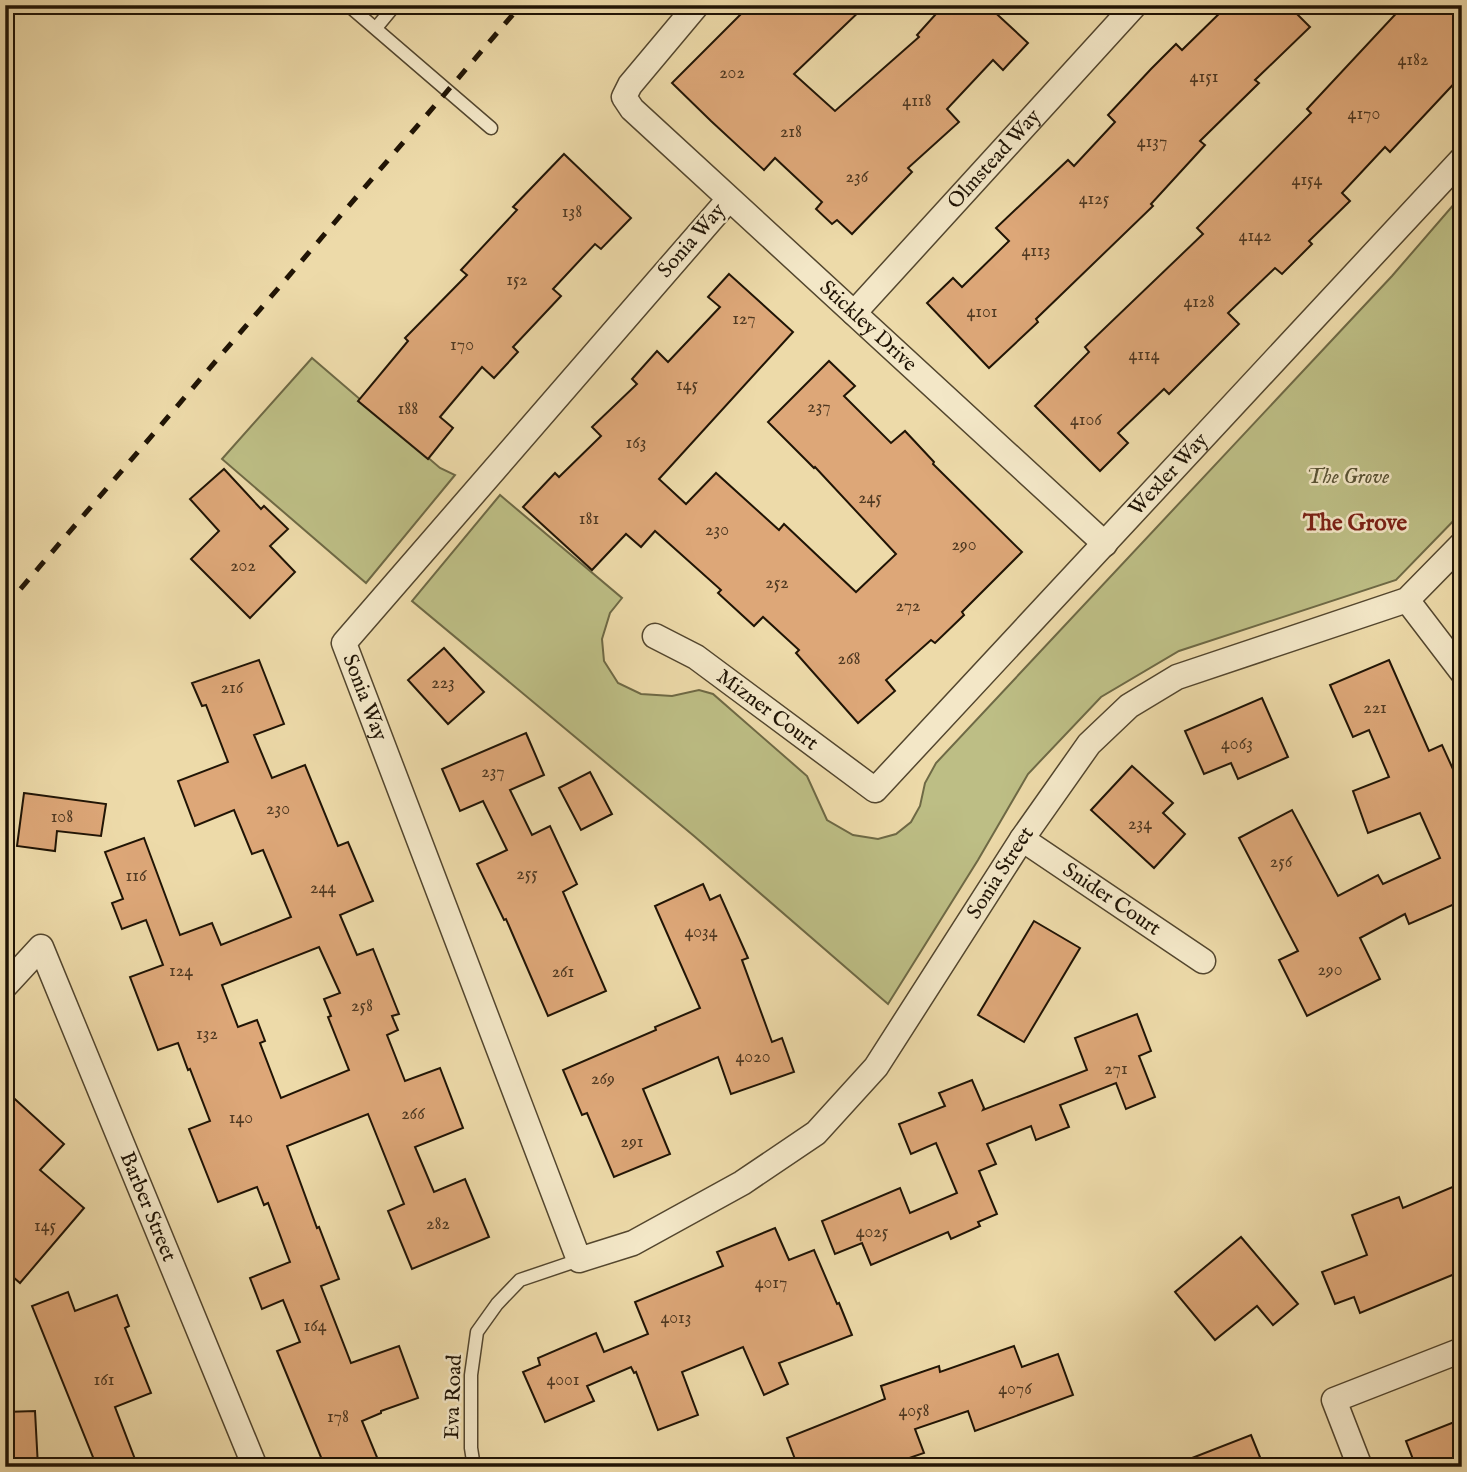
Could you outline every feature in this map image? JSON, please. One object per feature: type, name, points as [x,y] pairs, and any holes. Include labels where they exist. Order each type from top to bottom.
[{"type":"street","name":"Stickley Drive","points":[[697,5],[630,85],[624,97],[632,109],[1105,544]]},
{"type":"street","name":"Olmstead Way","points":[[854,313],[1135,5]]},
{"type":"street","name":"Wexler Way","points":[[875,790],[1462,159]]},
{"type":"street","name":"Sonia Way","points":[[579,1260],[344,643],[729,198]]},
{"type":"street","name":"Sonia Street","points":[[579,1260],[634,1243],[742,1183],[816,1133],[876,1067],[1022,839],[1089,744],[1129,706],[1177,677],[1407,600],[1462,544]]},
{"type":"street","points":[[1407,600],[1462,672]]},
{"type":"street","name":"Mizner Court","points":[[655,636],[696,657],[875,790]]},
{"type":"street","name":"Snider Court","points":[[1022,839],[1203,961]]},
{"type":"street","name":"Barber Street","points":[[5,986],[41,947],[255,1467]]},
{"type":"street","points":[[1360,1467],[1334,1400],[1462,1350]]},
{"type":"lane","points":[[348,5],[491,128]]},
{"type":"lane","points":[[376,28],[395,5]]},
{"type":"lane","name":"Eva Road","points":[[474,1467],[471,1448],[471,1375],[477,1332],[497,1304],[520,1280],[579,1260]]},
{"type":"green space","name":"The Grove","points":[[1462,195],[1462,512],[1396,580],[1179,651],[1101,697],[1028,774],[888,1004],[694,836],[412,601],[500,495],[622,598],[610,613],[602,639],[604,661],[618,683],[641,694],[672,696],[699,690],[713,694],[807,776],[827,820],[853,835],[878,839],[896,834],[911,822],[920,806],[925,783],[936,763],[1392,276]]},
{"type":"green space","points":[[312,358],[440,468],[455,475],[366,583],[222,459]]},
{"type":"building","points":[[750,5],[866,5],[794,74],[835,111],[919,37],[917,35],[944,5],[987,5],[1028,43],[1003,70],[993,60],[947,109],[959,122],[908,168],[912,172],[852,234],[837,220],[832,224],[816,209],[822,202],[775,158],[764,170],[672,83]]},
{"type":"building","points":[[1228,5],[1288,5],[1310,27],[1255,80],[1259,83],[1200,141],[1205,145],[1151,204],[1153,206],[989,368],[927,303],[953,278],[962,287],[1009,241],[996,228],[1068,160],[1074,166],[1115,122],[1108,115],[1151,69],[1176,44],[1182,50]]},
{"type":"building","points":[[1404,5],[1462,5],[1462,75],[1390,152],[1385,147],[1342,193],[1350,201],[1309,241],[1312,244],[1282,274],[1275,268],[1228,313],[1239,324],[1169,394],[1164,389],[1118,433],[1128,443],[1100,471],[1035,406],[1089,352],[1085,347],[1203,234],[1197,228],[1311,113],[1307,109]]},
{"type":"building","points":[[564,154],[631,218],[601,249],[595,244],[553,289],[561,296],[513,347],[518,352],[494,378],[482,367],[440,417],[453,428],[428,459],[358,401],[408,341],[405,338],[467,275],[461,270],[517,210],[513,207]]},
{"type":"building","points":[[729,274],[793,332],[659,479],[686,504],[716,473],[779,530],[784,524],[856,592],[896,554],[815,467],[768,422],[829,361],[855,386],[844,396],[891,443],[905,431],[933,464],[1022,552],[935,643],[931,640],[886,680],[895,691],[858,723],[796,653],[799,650],[763,617],[754,626],[718,593],[721,590],[655,531],[641,547],[626,534],[592,570],[523,507],[555,473],[559,477],[601,436],[592,427],[637,384],[632,379],[657,351],[668,362],[720,307],[708,297]]},
{"type":"building","points":[[224,469],[261,509],[264,506],[288,529],[270,546],[295,572],[250,618],[191,559],[219,531],[190,499]]},
{"type":"building","points":[[444,648],[484,692],[448,724],[408,680]]},
{"type":"building","points":[[259,660],[284,724],[254,735],[272,778],[305,765],[338,846],[348,842],[373,901],[340,915],[357,955],[373,949],[399,1014],[392,1016],[398,1030],[387,1035],[405,1081],[440,1068],[463,1128],[415,1147],[434,1192],[465,1179],[489,1237],[412,1269],[388,1211],[404,1204],[368,1114],[287,1146],[339,1279],[321,1286],[351,1363],[399,1346],[418,1398],[362,1421],[381,1467],[325,1467],[277,1351],[300,1342],[283,1300],[262,1309],[250,1278],[290,1262],[268,1203],[264,1205],[257,1187],[218,1202],[189,1129],[210,1121],[190,1069],[188,1070],[178,1043],[158,1050],[130,977],[163,965],[146,920],[122,929],[112,903],[123,899],[105,852],[144,838],[180,935],[212,923],[221,945],[291,917],[263,850],[252,854],[234,810],[195,826],[178,781],[228,762],[206,705],[202,706],[192,683]],"holes":[[[319,947],[340,993],[324,999],[331,1016],[328,1017],[349,1070],[281,1098],[260,1043],[265,1041],[257,1020],[238,1027],[222,985]]]},
{"type":"building","points":[[1389,660],[1429,751],[1442,745],[1462,789],[1462,908],[1459,902],[1409,924],[1405,914],[1360,938],[1380,979],[1307,1016],[1279,960],[1298,951],[1239,838],[1292,810],[1338,896],[1378,875],[1383,884],[1440,858],[1420,813],[1368,833],[1353,791],[1389,777],[1369,730],[1353,737],[1330,685]]},
{"type":"building","points":[[1262,698],[1288,757],[1238,779],[1231,763],[1204,774],[1185,731]]},
{"type":"building","points":[[526,733],[544,775],[510,790],[532,835],[550,826],[577,884],[563,892],[606,991],[548,1016],[506,919],[504,920],[477,864],[507,850],[483,801],[460,811],[442,769]]},
{"type":"building","points":[[1132,766],[1173,803],[1163,813],[1185,834],[1154,868],[1091,810]]},
{"type":"building","points":[[590,772],[612,814],[581,830],[559,788]]},
{"type":"building","points":[[24,793],[106,804],[101,836],[57,831],[55,851],[17,846]]},
{"type":"building","points":[[703,884],[710,900],[720,895],[748,958],[742,960],[772,1042],[782,1038],[794,1072],[731,1094],[718,1057],[643,1089],[670,1154],[614,1177],[587,1113],[582,1115],[563,1070],[700,1008],[655,906]]},
{"type":"building","points":[[1034,921],[1080,948],[1024,1042],[978,1015]]},
{"type":"building","points":[[1137,1014],[1151,1051],[1139,1056],[1155,1097],[1126,1109],[1116,1083],[1060,1105],[1069,1127],[1036,1140],[1031,1126],[987,1144],[996,1164],[979,1171],[997,1214],[978,1222],[980,1226],[951,1239],[948,1232],[871,1265],[862,1243],[835,1254],[822,1221],[900,1188],[910,1213],[957,1193],[936,1143],[911,1154],[899,1124],[945,1106],[939,1093],[972,1080],[983,1110],[1087,1070],[1075,1038]]},
{"type":"building","points":[[5,1090],[64,1144],[40,1170],[84,1208],[20,1283],[5,1270]]},
{"type":"building","points":[[1462,1183],[1462,1271],[1360,1313],[1354,1297],[1335,1304],[1322,1272],[1367,1255],[1352,1215],[1399,1197],[1403,1208]]},
{"type":"building","points":[[775,1228],[789,1260],[814,1250],[852,1335],[779,1363],[788,1384],[764,1395],[743,1347],[682,1372],[698,1415],[658,1430],[636,1372],[634,1373],[631,1367],[587,1386],[594,1401],[545,1422],[523,1372],[540,1365],[538,1358],[596,1333],[604,1352],[648,1334],[635,1302],[723,1266],[717,1252]]},
{"type":"building","points":[[1241,1237],[1298,1304],[1273,1325],[1257,1306],[1215,1340],[1175,1292]]},
{"type":"building","points":[[68,1292],[75,1311],[117,1295],[129,1326],[125,1328],[151,1393],[115,1407],[138,1467],[97,1467],[32,1306]]},
{"type":"building","points":[[1014,1346],[1022,1367],[1058,1354],[1073,1395],[975,1431],[968,1411],[915,1429],[924,1453],[883,1467],[798,1467],[787,1438],[885,1399],[881,1386],[939,1366],[940,1372]]},
{"type":"building","points":[[35,1411],[38,1467],[5,1467],[5,1412]]},
{"type":"building","points":[[1462,1419],[1462,1467],[1416,1467],[1406,1441]]},
{"type":"building","points":[[1251,1435],[1264,1467],[1174,1467],[1174,1465]]},
{"type":"railway","points":[[5,607],[521,5]]},
{"type":"district","name":"The Grove","points":[[1355,523]]}]
